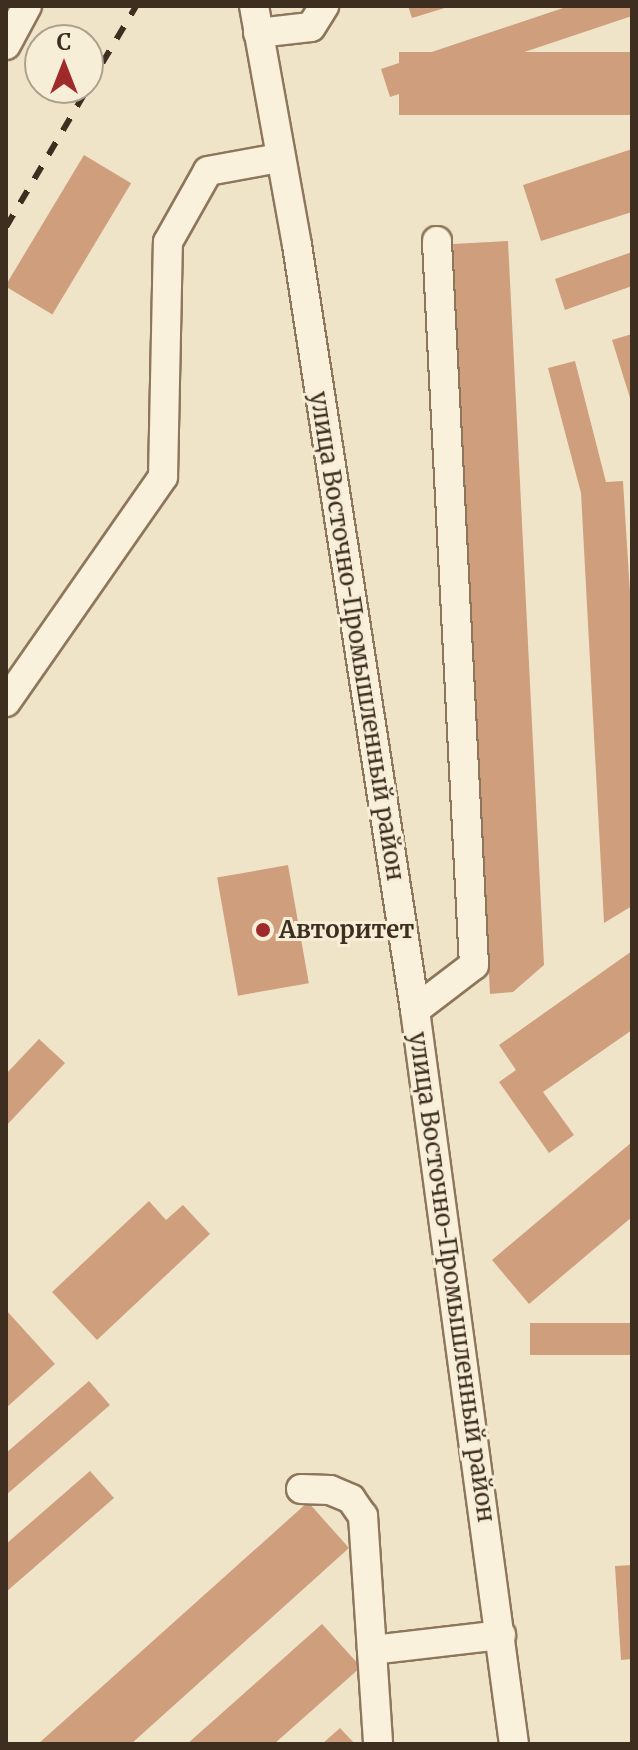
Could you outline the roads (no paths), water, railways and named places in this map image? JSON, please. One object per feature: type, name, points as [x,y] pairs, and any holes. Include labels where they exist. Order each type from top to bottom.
[{"type":"street","points":[[6,45],[27,6]]},
{"type":"street","points":[[256,19],[311,27],[324,6]]},
{"type":"street","name":"улица Восточно-Промышленный район","points":[[256,19],[297,245],[415,1010],[514,1744]]},
{"type":"street","points":[[6,702],[163,477],[168,242],[208,171],[279,158]]},
{"type":"street","points":[[415,1010],[474,965],[437,241]]},
{"type":"street","points":[[301,1489],[330,1490],[351,1499],[363,1516],[378,1744]]},
{"type":"street","points":[[372,1650],[501,1635]]},
{"type":"railway","points":[[104,60],[136,6]]},
{"type":"railway","points":[[6,227],[79,104]]},
{"type":"place","name":"Авторитет","points":[[263,930]]}]
